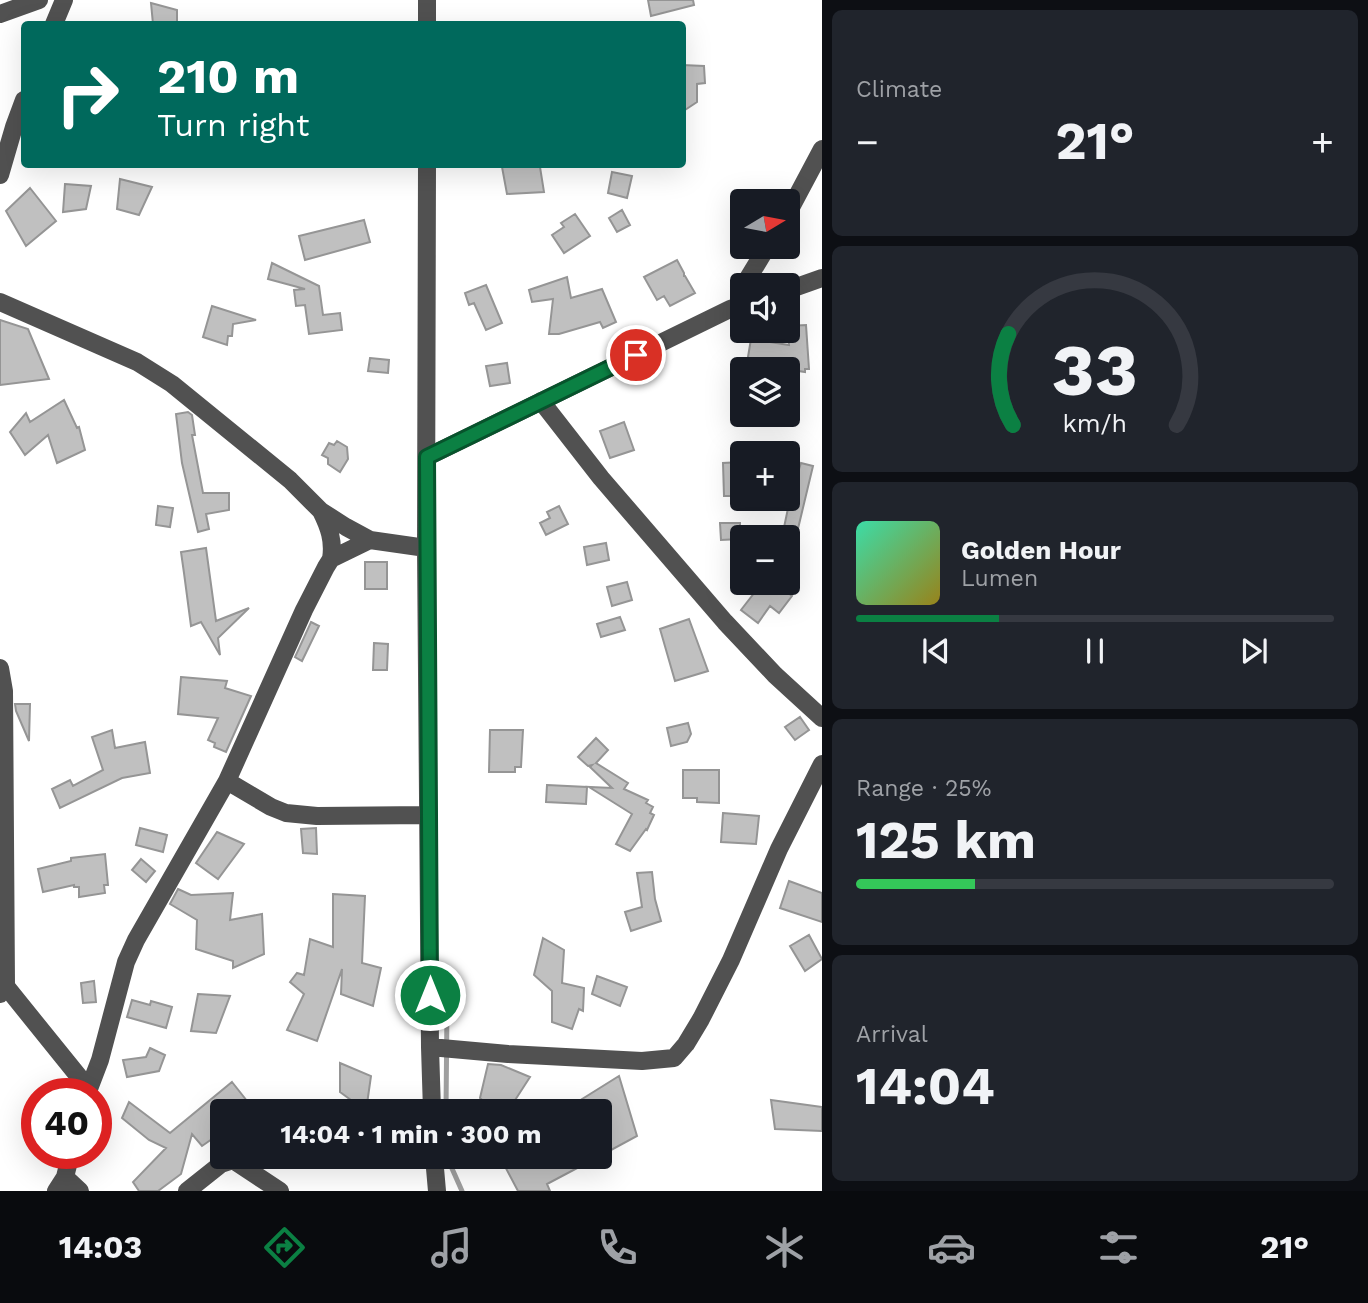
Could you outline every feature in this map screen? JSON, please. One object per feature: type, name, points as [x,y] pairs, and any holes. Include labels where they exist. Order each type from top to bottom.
[{"type":"street","points":[[0,15],[39,0]]},
{"type":"street","points":[[55,21],[64,0]]},
{"type":"street","points":[[427,0],[427,21]]},
{"type":"street","points":[[0,175],[21,108]]},
{"type":"street","points":[[800,190],[822,149]]},
{"type":"street","points":[[427,168],[426,548],[432,1099]]},
{"type":"street","points":[[800,285],[822,278]]},
{"type":"street","points":[[0,302],[137,362],[172,384],[290,480],[321,511],[346,527],[370,540],[426,548]]},
{"type":"street","points":[[427,457],[730,310]]},
{"type":"street","points":[[541,401],[601,478],[725,622],[775,676],[822,718]]},
{"type":"street","points":[[92,1078],[100,1060],[126,962],[136,940],[149,913],[227,781],[308,601],[331,559],[331,537],[321,511]]},
{"type":"street","points":[[331,559],[370,540]]},
{"type":"street","points":[[0,668],[5,691],[2,986],[76,1078]]},
{"type":"street","points":[[430,1046],[508,1054],[642,1061],[674,1058],[701,1019],[732,960],[779,849],[822,765]]},
{"type":"street","points":[[227,781],[286,813],[317,816],[428,815]]},
{"type":"street","points":[[187,1191],[221,1164],[233,1160],[280,1191]]},
{"type":"street","points":[[435,1169],[437,1191]]},
{"type":"street","points":[[60,1184],[80,1191]]},
{"type":"building","points":[[648,0],[693,0],[694,5],[651,16]]},
{"type":"building","points":[[151,3],[177,10],[177,21],[153,21]]},
{"type":"building","points":[[686,65],[704,66],[705,83],[697,84],[697,102],[686,109]]},
{"type":"building","points":[[502,168],[540,168],[544,192],[507,194]]},
{"type":"building","points":[[612,172],[632,176],[627,198],[608,193]]},
{"type":"building","points":[[120,179],[152,187],[139,215],[117,209]]},
{"type":"building","points":[[65,184],[91,186],[86,209],[63,212]]},
{"type":"building","points":[[30,188],[56,221],[26,246],[6,211]]},
{"type":"building","points":[[622,210],[630,225],[617,232],[609,218]]},
{"type":"building","points":[[575,214],[590,236],[564,253],[552,235],[564,227],[561,223]]},
{"type":"building","points":[[364,220],[370,242],[305,260],[299,236]]},
{"type":"building","points":[[677,260],[695,293],[670,306],[664,296],[657,300],[644,277]]},
{"type":"building","points":[[272,263],[319,286],[323,315],[340,313],[342,330],[309,334],[305,305],[296,306],[294,290],[305,289],[268,279]]},
{"type":"building","points":[[567,277],[571,298],[602,289],[616,322],[603,328],[600,322],[559,334],[549,334],[553,299],[532,302],[529,290]]},
{"type":"building","points":[[486,285],[502,323],[486,330],[474,303],[469,305],[465,293]]},
{"type":"building","points":[[212,306],[256,320],[233,324],[232,336],[228,336],[227,345],[203,337]]},
{"type":"building","points":[[0,320],[28,329],[49,379],[0,385]]},
{"type":"building","points":[[800,325],[806,325],[809,369],[805,369],[805,372],[800,371],[800,357],[748,357],[750,343],[800,343]]},
{"type":"building","points":[[370,358],[389,360],[388,373],[368,371]]},
{"type":"building","points":[[507,363],[510,383],[490,386],[486,366]]},
{"type":"building","points":[[64,400],[77,428],[79,427],[85,450],[57,463],[48,435],[25,455],[10,432],[26,413],[30,422]]},
{"type":"building","points":[[188,412],[192,415],[195,435],[192,435],[203,493],[229,493],[229,510],[206,514],[209,529],[198,532],[182,463],[176,414]]},
{"type":"building","points":[[624,422],[634,450],[610,458],[600,431]]},
{"type":"building","points":[[337,441],[347,447],[348,459],[340,472],[328,464],[328,458],[322,455],[329,443],[334,445]]},
{"type":"building","points":[[723,463],[730,463],[730,496],[724,496]]},
{"type":"building","points":[[801,463],[813,466],[799,525],[785,525],[787,511],[800,511]]},
{"type":"building","points":[[158,506],[173,508],[170,527],[156,525]]},
{"type":"building","points":[[559,506],[568,524],[546,535],[540,523],[550,518],[547,512]]},
{"type":"building","points":[[720,523],[740,523],[730,525],[730,540],[721,540]]},
{"type":"building","points":[[606,543],[609,560],[587,565],[584,547]]},
{"type":"building","points":[[206,548],[216,621],[249,608],[218,638],[220,655],[201,622],[191,626],[181,552]]},
{"type":"building","points":[[365,562],[387,562],[387,589],[365,589]]},
{"type":"building","points":[[627,582],[632,600],[612,606],[607,587]]},
{"type":"building","points":[[753,595],[792,596],[779,613],[770,606],[758,623],[741,610]]},
{"type":"building","points":[[620,617],[625,630],[601,637],[597,624]]},
{"type":"building","points":[[689,619],[708,671],[675,681],[660,629]]},
{"type":"building","points":[[311,622],[319,626],[302,661],[295,657]]},
{"type":"building","points":[[374,643],[388,644],[387,670],[373,670]]},
{"type":"building","points":[[181,677],[227,681],[225,688],[251,696],[226,752],[214,747],[215,743],[208,740],[218,718],[178,714]]},
{"type":"building","points":[[15,704],[30,704],[29,741],[16,711]]},
{"type":"building","points":[[800,717],[809,730],[795,740],[785,727]]},
{"type":"building","points":[[688,723],[691,734],[687,742],[671,746],[667,728]]},
{"type":"building","points":[[112,730],[115,748],[145,742],[150,773],[122,778],[60,808],[52,789],[70,780],[73,786],[103,770],[92,737]]},
{"type":"building","points":[[490,730],[523,730],[521,767],[515,767],[515,772],[489,772]]},
{"type":"building","points":[[596,738],[608,750],[596,763],[628,783],[624,789],[648,800],[646,803],[653,807],[650,813],[654,815],[647,830],[630,851],[616,844],[632,814],[589,787],[612,788],[590,767],[592,765],[588,766],[578,757]]},
{"type":"building","points":[[683,770],[719,770],[719,803],[683,798]]},
{"type":"building","points":[[547,785],[587,787],[586,804],[546,802]]},
{"type":"building","points":[[723,813],[759,816],[756,844],[721,842]]},
{"type":"building","points":[[140,828],[167,835],[163,852],[136,845]]},
{"type":"building","points":[[316,828],[317,854],[303,853],[301,829]]},
{"type":"building","points":[[217,832],[244,844],[218,879],[196,863]]},
{"type":"building","points":[[105,854],[108,885],[104,885],[105,893],[79,897],[79,887],[74,885],[43,892],[38,869],[71,861],[71,858]]},
{"type":"building","points":[[141,859],[155,871],[146,882],[132,870]]},
{"type":"building","points":[[652,872],[661,921],[631,931],[625,912],[642,907],[637,873]]},
{"type":"building","points":[[789,881],[822,893],[822,922],[780,908]]},
{"type":"building","points":[[178,889],[191,895],[233,893],[230,920],[262,914],[264,954],[233,968],[233,961],[196,949],[197,920],[170,904]]},
{"type":"building","points":[[333,894],[365,896],[362,963],[381,968],[373,1006],[341,994],[342,969],[317,1041],[287,1030],[304,994],[290,982],[297,973],[304,975],[310,939],[333,947]]},
{"type":"building","points":[[809,935],[822,959],[805,971],[790,946]]},
{"type":"building","points":[[543,938],[564,950],[562,983],[584,988],[583,1011],[579,1009],[572,1029],[552,1022],[552,991],[534,975]]},
{"type":"building","points":[[597,976],[627,987],[620,1006],[592,994]]},
{"type":"building","points":[[94,981],[96,1002],[83,1003],[81,983]]},
{"type":"building","points":[[198,994],[230,996],[216,1033],[191,1031]]},
{"type":"building","points":[[132,1000],[150,1005],[151,1001],[172,1007],[166,1028],[127,1017]]},
{"type":"building","points":[[150,1048],[165,1055],[159,1071],[127,1077],[123,1060],[146,1057]]},
{"type":"building","points":[[340,1063],[371,1076],[368,1099],[350,1099],[340,1092]]},
{"type":"building","points":[[488,1064],[501,1065],[530,1077],[516,1099],[480,1098]]},
{"type":"building","points":[[619,1076],[637,1136],[612,1150],[612,1099],[582,1099]]},
{"type":"building","points":[[232,1082],[245,1099],[211,1099]]},
{"type":"building","points":[[210,1100],[210,1140],[202,1146],[192,1134],[181,1174],[158,1191],[139,1191],[133,1182],[166,1148],[149,1140],[122,1118],[129,1102],[170,1133]]},
{"type":"building","points":[[771,1100],[822,1107],[822,1131],[775,1129]]},
{"type":"building","points":[[506,1169],[575,1169],[547,1184],[550,1191],[518,1191]]},
{"type":"waterway","points":[[446,1099],[447,1007]]},
{"type":"waterway","points":[[452,1169],[462,1191]]},
{"type":"route","points":[[430,995],[427,457],[636,355]]}]
